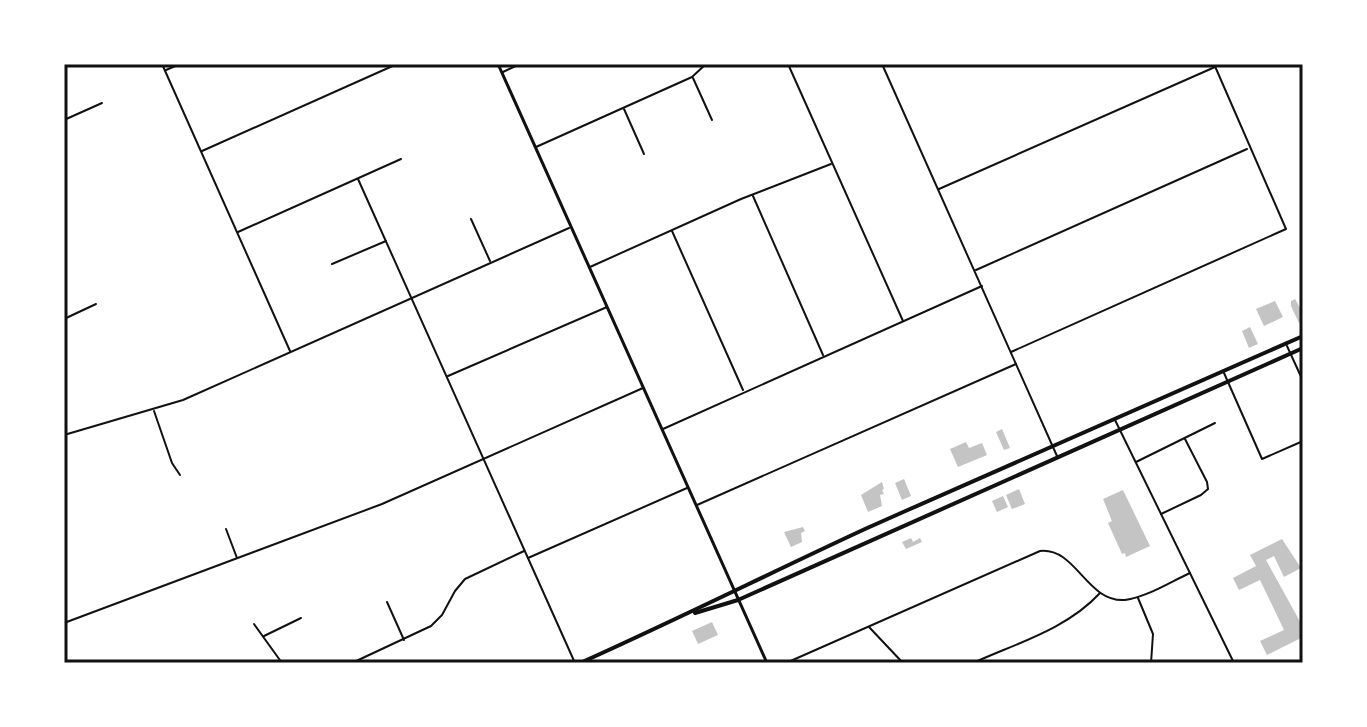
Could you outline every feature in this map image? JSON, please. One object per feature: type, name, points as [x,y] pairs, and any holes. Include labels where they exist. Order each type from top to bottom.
[{"type":"main road","points":[[578,663],[590,661],[689,615],[734,590],[1303,336]]},
{"type":"main road","points":[[689,615],[738,600],[1303,348]]},
{"type":"street","points":[[162,64],[290,351]]},
{"type":"street","points":[[165,71],[180,64]]},
{"type":"street","points":[[201,151],[397,64]]},
{"type":"street","points":[[498,64],[767,663]]},
{"type":"street","points":[[502,72],[520,64]]},
{"type":"street","points":[[535,147],[692,77],[706,64]]},
{"type":"street","points":[[788,64],[903,321]]},
{"type":"street","points":[[882,64],[1058,457]]},
{"type":"street","points":[[938,189],[1214,65],[1286,229],[1011,352]]},
{"type":"street","points":[[692,77],[712,120]]},
{"type":"street","points":[[64,120],[102,103]]},
{"type":"street","points":[[623,108],[644,154]]},
{"type":"street","points":[[974,270],[1249,148]]},
{"type":"street","points":[[237,233],[401,159]]},
{"type":"street","points":[[589,268],[832,163]]},
{"type":"street","points":[[358,179],[578,663]]},
{"type":"street","points":[[752,195],[824,357]]},
{"type":"street","points":[[471,219],[491,263]]},
{"type":"street","points":[[64,435],[183,400],[571,228]]},
{"type":"street","points":[[672,230],[744,392]]},
{"type":"street","points":[[332,264],[386,241]]},
{"type":"street","points":[[662,429],[982,286]]},
{"type":"street","points":[[64,319],[96,304]]},
{"type":"street","points":[[447,377],[607,307]]},
{"type":"street","points":[[1286,343],[1303,381]]},
{"type":"street","points":[[696,505],[1016,364]]},
{"type":"street","points":[[1223,371],[1262,459],[1303,441]]},
{"type":"street","points":[[64,623],[382,504],[643,388]]},
{"type":"street","points":[[153,409],[172,463],[180,475]]},
{"type":"street","points":[[1115,419],[1234,663]]},
{"type":"street","points":[[1135,462],[1215,423]]},
{"type":"street","points":[[1161,514],[1208,489],[1185,439]]},
{"type":"street","points":[[528,558],[688,488]]},
{"type":"street","points":[[226,529],[237,558]]},
{"type":"street","points":[[352,663],[435,623],[469,576],[525,551]]},
{"type":"street","points":[[786,663],[1035,553],[1054,551],[1100,593],[1116,600],[1137,597],[1190,573]]},
{"type":"street","points":[[973,663],[1069,620],[1100,593]]},
{"type":"street","points":[[1137,597],[1153,634],[1151,663]]},
{"type":"street","points":[[387,602],[404,640]]},
{"type":"street","points":[[263,637],[301,618]]},
{"type":"street","points":[[254,624],[282,663]]},
{"type":"street","points":[[868,627],[903,663]]},
{"type":"building","points":[[1295,299],[1303,313],[1303,321],[1299,323],[1291,306],[1291,301]]},
{"type":"building","points":[[1275,301],[1283,317],[1264,326],[1256,309]]},
{"type":"building","points":[[1250,327],[1258,344],[1249,348],[1242,331]]},
{"type":"building","points":[[1002,429],[1010,448],[1004,450],[996,432]]},
{"type":"building","points":[[966,442],[969,448],[982,443],[987,455],[958,467],[950,449]]},
{"type":"building","points":[[904,479],[911,496],[902,500],[895,483]]},
{"type":"building","points":[[882,482],[882,506],[868,512],[861,495]]},
{"type":"building","points":[[1019,489],[1025,504],[1012,509],[1006,495]]},
{"type":"building","points":[[1123,490],[1150,546],[1126,557],[1108,523],[1112,521],[1103,499]]},
{"type":"building","points":[[1003,496],[1008,507],[997,512],[992,501]]},
{"type":"building","points":[[803,527],[802,542],[791,547],[784,532]]},
{"type":"building","points":[[911,538],[913,542],[920,538],[922,542],[906,549],[902,542]]},
{"type":"building","points":[[1282,539],[1301,568],[1284,577],[1274,556],[1266,560],[1303,627],[1303,637],[1267,655],[1260,641],[1284,630],[1260,580],[1239,590],[1233,578],[1256,566],[1250,555]]},
{"type":"building","points":[[712,622],[718,635],[698,644],[692,631]]}]
